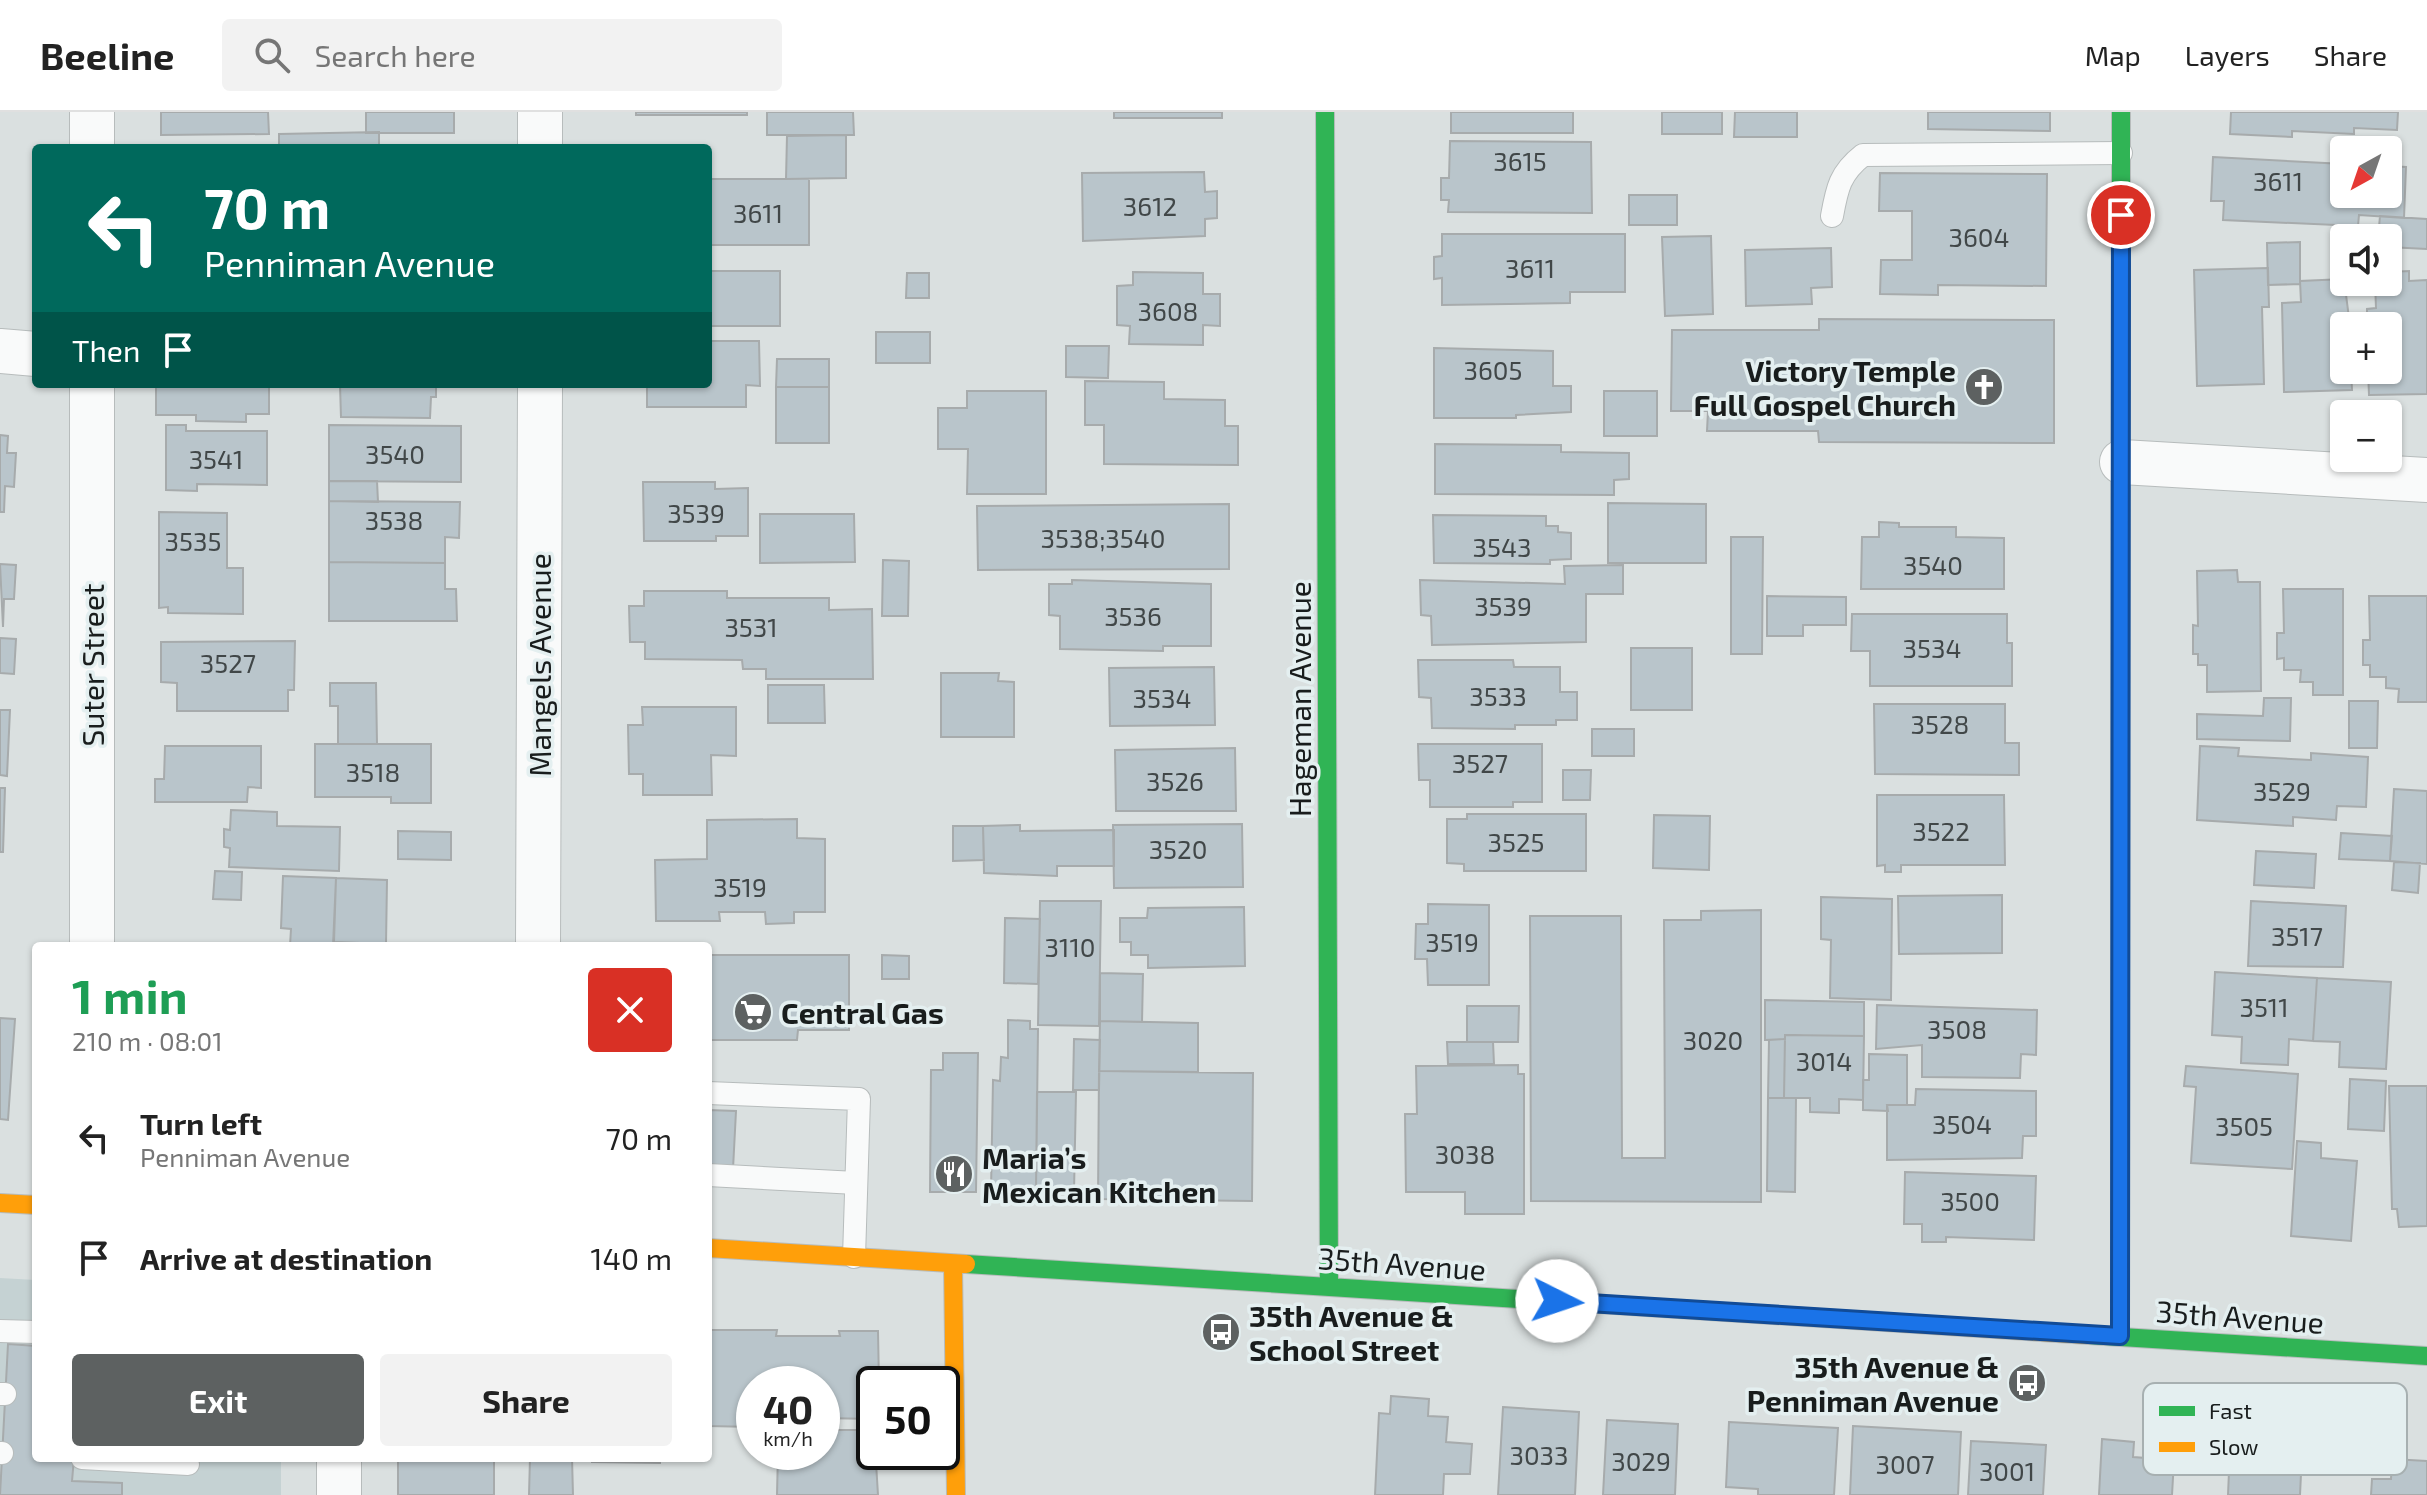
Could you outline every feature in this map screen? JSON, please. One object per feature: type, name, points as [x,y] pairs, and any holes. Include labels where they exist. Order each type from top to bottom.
[{"type":"street","points":[[92,112],[92,144]]},
{"type":"street","points":[[540,112],[540,144]]},
{"type":"street","name":"Hageman Avenue","points":[[1325,112],[1329,1287]]},
{"type":"street","points":[[2120,1336],[2121,112]]},
{"type":"street","points":[[0,351],[32,354]]},
{"type":"street","name":"Suter Street","points":[[92,388],[92,942]]},
{"type":"street","name":"Mangels Avenue","points":[[538,942],[540,388]]},
{"type":"street","points":[[2122,462],[2427,480]]},
{"type":"street","points":[[0,1203],[32,1205]]},
{"type":"street","name":"35th Avenue","points":[[712,1248],[2427,1356]]},
{"type":"street","points":[[953,1264],[956,1495]]},
{"type":"street","points":[[339,1462],[339,1495]]},
{"type":"lane","points":[[1832,216],[1837,183],[1847,168],[1863,155],[2121,153]]},
{"type":"lane","points":[[712,1093],[859,1099],[854,1257]]},
{"type":"lane","points":[[712,1175],[856,1183]]},
{"type":"lane","points":[[0,1331],[32,1332]]},
{"type":"lane","points":[[153,1462],[188,1464]]},
{"type":"shaded area","points":[[0,1278],[32,1280],[32,1462],[281,1462],[281,1495],[0,1495]]},
{"type":"building","points":[[161,112],[268,112],[269,134],[161,135]]},
{"type":"building","points":[[366,112],[454,112],[454,133],[366,133]]},
{"type":"building","points":[[636,112],[747,112],[747,115],[636,115]]},
{"type":"building","points":[[767,112],[853,112],[854,135],[767,135]]},
{"type":"building","points":[[1114,112],[1222,112],[1222,118],[1114,118]]},
{"type":"building","points":[[1451,112],[1573,112],[1573,133],[1451,133]]},
{"type":"building","points":[[1662,112],[1722,112],[1722,134],[1662,134]]},
{"type":"building","points":[[1735,112],[1797,112],[1797,137],[1734,137]]},
{"type":"building","points":[[1928,112],[2050,112],[2050,131],[1928,129]]},
{"type":"building","points":[[2231,112],[2398,112],[2397,130],[2354,128],[2354,134],[2292,131],[2292,137],[2230,134]]},
{"type":"building","points":[[379,132],[379,144],[279,144],[279,134]]},
{"type":"building","points":[[846,135],[846,178],[786,179],[787,136]]},
{"type":"building","points":[[1450,141],[1591,142],[1592,213],[1448,212],[1449,200],[1441,200],[1441,178],[1449,178]]},
{"type":"building","points":[[2213,157],[2330,163],[2330,208],[2402,208],[2402,167],[2406,167],[2404,218],[2359,215],[2358,224],[2330,225],[2223,220],[2224,201],[2211,201]]},
{"type":"building","points":[[1204,172],[1205,192],[1217,191],[1217,218],[1205,219],[1205,236],[1083,241],[1082,173]]},
{"type":"building","points":[[1880,173],[2047,174],[2046,286],[1938,285],[1938,295],[1880,294],[1881,260],[1912,260],[1912,211],[1879,211]]},
{"type":"building","points":[[712,179],[809,179],[809,245],[712,245]]},
{"type":"building","points":[[1629,195],[1677,195],[1677,225],[1629,225]]},
{"type":"building","points":[[2380,216],[2427,219],[2427,249],[2402,248],[2402,224],[2379,224]]},
{"type":"building","points":[[1442,234],[1625,234],[1625,292],[1570,292],[1570,303],[1442,305],[1442,278],[1434,279],[1434,257],[1442,256]]},
{"type":"building","points":[[1711,236],[1713,314],[1665,316],[1662,237]]},
{"type":"building","points":[[2300,242],[2300,284],[2268,285],[2267,243]]},
{"type":"building","points":[[1831,248],[1832,287],[1811,288],[1812,304],[1746,306],[1745,250]]},
{"type":"building","points":[[2268,268],[2269,307],[2262,307],[2264,384],[2197,386],[2194,270]]},
{"type":"building","points":[[712,271],[780,271],[780,326],[712,326]]},
{"type":"building","points":[[2402,271],[2409,271],[2409,281],[2427,280],[2427,394],[2369,395],[2369,384],[2402,384],[2402,312],[2367,312],[2367,309],[2376,308],[2376,296],[2402,296]]},
{"type":"building","points":[[1133,272],[1203,273],[1203,294],[1220,294],[1220,326],[1203,325],[1203,345],[1129,344],[1130,326],[1117,325],[1117,286],[1133,285]]},
{"type":"building","points":[[907,273],[929,273],[929,298],[906,298]]},
{"type":"building","points":[[2330,280],[2330,296],[2346,296],[2348,312],[2330,312],[2330,384],[2352,384],[2352,390],[2284,392],[2282,303],[2301,302],[2300,281]]},
{"type":"building","points":[[1819,319],[2054,320],[2054,443],[1819,442],[1818,431],[1707,431],[1708,411],[1671,411],[1672,330],[1819,330]]},
{"type":"building","points":[[876,332],[930,332],[930,363],[876,363]]},
{"type":"building","points":[[712,341],[759,341],[760,386],[746,385],[746,407],[647,407],[647,388],[712,388]]},
{"type":"building","points":[[1066,346],[1109,346],[1108,378],[1066,377]]},
{"type":"building","points":[[1434,348],[1553,351],[1553,386],[1571,386],[1571,412],[1516,415],[1516,418],[1434,418]]},
{"type":"building","points":[[777,359],[829,359],[829,387],[776,387]]},
{"type":"building","points":[[1085,381],[1164,382],[1164,399],[1225,400],[1225,426],[1238,426],[1238,465],[1104,464],[1104,425],[1085,425]]},
{"type":"building","points":[[776,387],[829,387],[829,443],[776,443]]},
{"type":"building","points":[[156,388],[269,388],[269,414],[246,414],[246,422],[196,421],[196,415],[156,415]]},
{"type":"building","points":[[340,388],[436,388],[436,397],[431,397],[430,418],[341,417]]},
{"type":"building","points":[[967,391],[1046,391],[1046,494],[967,494],[968,449],[938,449],[938,408],[967,408]]},
{"type":"building","points":[[1604,391],[1657,391],[1657,436],[1604,436]]},
{"type":"building","points":[[166,425],[186,425],[186,431],[267,431],[267,485],[197,484],[197,491],[166,490]]},
{"type":"building","points":[[329,425],[461,426],[461,482],[329,481]]},
{"type":"building","points":[[0,435],[8,436],[7,453],[16,453],[14,487],[5,486],[4,512],[0,512]]},
{"type":"building","points":[[1435,444],[1561,445],[1561,452],[1629,453],[1629,479],[1614,480],[1614,495],[1435,494]]},
{"type":"building","points":[[329,481],[377,481],[378,502],[329,501]]},
{"type":"building","points":[[643,482],[715,482],[715,489],[748,488],[748,536],[716,536],[716,541],[644,541]]},
{"type":"building","points":[[329,501],[460,502],[459,538],[445,537],[445,563],[329,562]]},
{"type":"building","points":[[1608,503],[1706,504],[1706,563],[1608,563]]},
{"type":"building","points":[[1229,504],[1229,569],[978,570],[977,506]]},
{"type":"building","points":[[159,512],[227,513],[227,568],[243,568],[243,614],[168,613],[168,607],[159,608]]},
{"type":"building","points":[[760,514],[854,514],[855,562],[760,563]]},
{"type":"building","points":[[1433,515],[1546,516],[1546,526],[1558,526],[1558,532],[1571,533],[1571,559],[1550,560],[1550,564],[1434,563]]},
{"type":"building","points":[[1879,522],[1899,523],[1899,527],[1956,527],[1956,537],[2004,538],[2004,589],[1861,589],[1862,537],[1879,537]]},
{"type":"building","points":[[1731,537],[1763,537],[1762,654],[1731,654]]},
{"type":"building","points":[[883,560],[909,561],[908,616],[882,616]]},
{"type":"building","points":[[329,562],[445,563],[445,589],[456,589],[457,621],[329,621]]},
{"type":"building","points":[[0,564],[16,565],[14,599],[4,599],[3,627]]},
{"type":"building","points":[[1623,565],[1623,594],[1586,594],[1586,642],[1432,645],[1431,616],[1421,615],[1420,580],[1565,584],[1564,566]]},
{"type":"building","points":[[2237,570],[2238,582],[2260,582],[2261,691],[2207,692],[2207,665],[2198,665],[2198,654],[2193,654],[2193,625],[2198,626],[2197,571]]},
{"type":"building","points":[[1072,580],[1211,584],[1211,646],[1163,646],[1163,651],[1060,649],[1060,616],[1049,615],[1049,584],[1072,584]]},
{"type":"building","points":[[2283,589],[2343,589],[2343,695],[2313,695],[2313,682],[2300,682],[2301,670],[2284,670],[2284,658],[2277,659],[2277,633],[2284,633]]},
{"type":"building","points":[[644,591],[727,591],[727,598],[829,598],[829,610],[872,609],[873,679],[766,679],[766,669],[743,669],[742,660],[645,659],[645,642],[630,642],[629,606],[644,606]]},
{"type":"building","points":[[1767,596],[1846,597],[1846,625],[1803,625],[1803,636],[1767,636]]},
{"type":"building","points":[[2369,596],[2427,596],[2427,702],[2398,702],[2399,689],[2386,688],[2386,677],[2370,677],[2370,665],[2363,665],[2363,640],[2370,640]]},
{"type":"building","points":[[1852,614],[2007,614],[2007,643],[2012,643],[2012,686],[1870,686],[1870,651],[1851,651]]},
{"type":"building","points":[[0,638],[16,639],[14,674],[0,673]]},
{"type":"building","points":[[295,641],[294,690],[288,690],[288,711],[177,711],[177,683],[161,682],[161,642]]},
{"type":"building","points":[[1631,648],[1692,648],[1692,710],[1631,710]]},
{"type":"building","points":[[1418,660],[1513,660],[1514,667],[1560,667],[1560,692],[1577,692],[1577,720],[1556,720],[1556,725],[1515,725],[1515,729],[1432,728],[1431,698],[1419,697]]},
{"type":"building","points":[[1214,667],[1215,725],[1110,726],[1109,668]]},
{"type":"building","points":[[941,673],[999,673],[998,681],[1014,682],[1014,737],[941,737]]},
{"type":"building","points":[[330,683],[376,683],[377,744],[338,744],[338,706],[330,706]]},
{"type":"building","points":[[768,685],[824,685],[825,723],[768,723]]},
{"type":"building","points":[[2264,698],[2291,698],[2290,741],[2197,739],[2197,714],[2263,716]]},
{"type":"building","points":[[2349,701],[2378,701],[2377,748],[2349,748]]},
{"type":"building","points":[[1874,704],[2005,704],[2005,743],[2019,743],[2019,775],[1875,774]]},
{"type":"building","points":[[642,707],[736,707],[736,756],[711,755],[712,795],[643,795],[643,774],[629,774],[628,725],[643,725]]},
{"type":"building","points":[[0,710],[10,710],[7,776],[0,775]]},
{"type":"building","points":[[1592,729],[1634,729],[1634,756],[1592,756]]},
{"type":"building","points":[[315,744],[431,744],[431,803],[391,803],[391,797],[315,797]]},
{"type":"building","points":[[1418,744],[1542,744],[1542,802],[1513,802],[1513,807],[1430,807],[1430,780],[1419,780]]},
{"type":"building","points":[[165,746],[261,746],[261,788],[248,787],[247,802],[155,802],[155,779],[164,779]]},
{"type":"building","points":[[2200,746],[2239,748],[2238,756],[2311,760],[2311,753],[2368,757],[2366,807],[2337,806],[2336,820],[2293,817],[2293,826],[2197,820]]},
{"type":"building","points":[[1235,748],[1236,811],[1116,811],[1115,750]]},
{"type":"building","points":[[1563,770],[1591,770],[1590,800],[1563,800]]},
{"type":"building","points":[[0,788],[5,788],[3,852],[0,852]]},
{"type":"building","points":[[2394,789],[2427,791],[2427,864],[2390,861]]},
{"type":"building","points":[[1877,795],[2004,795],[2005,865],[1901,865],[1901,872],[1885,872],[1885,865],[1877,866]]},
{"type":"building","points":[[231,810],[277,812],[277,826],[340,827],[339,871],[229,867],[230,848],[224,847],[224,829],[230,830]]},
{"type":"building","points":[[1467,814],[1586,814],[1586,871],[1464,871],[1464,864],[1447,863],[1447,819],[1467,819]]},
{"type":"building","points":[[1654,815],[1710,816],[1709,870],[1653,868]]},
{"type":"building","points":[[797,819],[797,838],[825,839],[825,912],[794,912],[794,923],[766,924],[765,912],[719,912],[720,921],[656,921],[655,860],[707,859],[707,820]]},
{"type":"building","points":[[1242,824],[1243,887],[1114,888],[1113,825]]},
{"type":"building","points":[[1020,825],[1020,831],[1114,830],[1114,866],[1057,866],[1057,876],[984,873],[983,826]]},
{"type":"building","points":[[953,826],[983,826],[984,860],[953,861]]},
{"type":"building","points":[[398,831],[451,832],[451,860],[398,859]]},
{"type":"building","points":[[2341,833],[2392,836],[2390,861],[2339,859]]},
{"type":"building","points":[[2256,851],[2316,854],[2314,888],[2254,885]]},
{"type":"building","points":[[2394,862],[2420,863],[2418,893],[2392,890]]},
{"type":"building","points":[[215,871],[242,872],[241,900],[213,899]]},
{"type":"building","points":[[283,876],[336,878],[333,942],[290,942],[291,929],[281,928]]},
{"type":"building","points":[[336,878],[387,880],[386,942],[334,942]]},
{"type":"building","points":[[2002,895],[2002,953],[1899,954],[1898,896]]},
{"type":"building","points":[[1821,897],[1892,899],[1891,1000],[1830,998],[1831,940],[1821,939]]},
{"type":"building","points":[[1040,901],[1101,901],[1099,1026],[1038,1025]]},
{"type":"building","points":[[2251,901],[2346,906],[2343,967],[2248,966]]},
{"type":"building","points":[[1428,904],[1489,905],[1489,985],[1428,985],[1427,959],[1415,959],[1416,924],[1428,924]]},
{"type":"building","points":[[1244,907],[1245,966],[1148,968],[1148,955],[1131,955],[1131,942],[1120,942],[1120,918],[1147,918],[1148,908]]},
{"type":"building","points":[[1761,910],[1761,1202],[1531,1201],[1530,916],[1621,916],[1622,1158],[1665,1158],[1664,920],[1701,920],[1701,911]]},
{"type":"building","points":[[1005,918],[1040,919],[1038,984],[1004,983]]},
{"type":"building","points":[[712,955],[849,955],[849,1030],[798,1030],[797,1040],[712,1040]]},
{"type":"building","points":[[882,955],[909,956],[909,979],[882,979]]},
{"type":"building","points":[[2215,972],[2317,978],[2313,1041],[2289,1039],[2288,1065],[2241,1063],[2242,1037],[2212,1035]]},
{"type":"building","points":[[1100,973],[1143,974],[1142,1022],[1100,1021]]},
{"type":"building","points":[[2317,978],[2391,982],[2386,1069],[2339,1067],[2340,1042],[2313,1041]]},
{"type":"building","points":[[1765,1000],[1864,1002],[1864,1036],[1785,1035],[1785,1039],[1765,1040]]},
{"type":"building","points":[[1877,1005],[2037,1010],[2036,1055],[2021,1054],[2020,1078],[1922,1077],[1922,1045],[1876,1049]]},
{"type":"building","points":[[1467,1006],[1519,1006],[1518,1042],[1467,1042]]},
{"type":"building","points":[[0,1018],[15,1019],[8,1120],[0,1119]]},
{"type":"building","points":[[1008,1020],[1030,1021],[1030,1029],[1038,1029],[1036,1191],[991,1191],[993,1080],[1000,1081],[1001,1057],[1008,1058]]},
{"type":"building","points":[[1100,1021],[1198,1023],[1198,1072],[1099,1071]]},
{"type":"building","points":[[1785,1035],[1864,1036],[1863,1100],[1839,1099],[1839,1113],[1810,1112],[1810,1098],[1784,1098]]},
{"type":"building","points":[[1074,1039],[1100,1040],[1099,1090],[1073,1090]]},
{"type":"building","points":[[1785,1039],[1784,1098],[1768,1098],[1769,1040]]},
{"type":"building","points":[[1447,1042],[1493,1042],[1494,1064],[1448,1064]]},
{"type":"building","points":[[943,1053],[978,1053],[976,1192],[930,1192],[931,1070],[943,1070]]},
{"type":"building","points":[[1869,1054],[1907,1055],[1907,1105],[1887,1105],[1888,1111],[1863,1110],[1863,1080],[1869,1080]]},
{"type":"building","points":[[1518,1065],[1518,1074],[1524,1074],[1524,1214],[1465,1214],[1465,1192],[1406,1192],[1405,1114],[1417,1114],[1416,1066]]},
{"type":"building","points":[[2186,1066],[2298,1074],[2292,1169],[2191,1163],[2196,1087],[2184,1086]]},
{"type":"building","points":[[1099,1071],[1253,1073],[1252,1201],[1098,1199]]},
{"type":"building","points":[[2350,1079],[2386,1081],[2384,1131],[2348,1129]]},
{"type":"building","points":[[2389,1086],[2427,1086],[2427,1226],[2399,1227],[2397,1209],[2392,1209]]},
{"type":"building","points":[[1916,1089],[2036,1091],[2036,1136],[2023,1136],[2022,1158],[1887,1160],[1887,1105],[1915,1105]]},
{"type":"building","points":[[1037,1092],[1076,1092],[1074,1192],[1036,1191]]},
{"type":"building","points":[[1768,1098],[1796,1098],[1795,1192],[1767,1191]]},
{"type":"building","points":[[712,1110],[736,1111],[733,1169],[712,1168]]},
{"type":"building","points":[[2297,1141],[2321,1143],[2321,1158],[2357,1161],[2351,1241],[2291,1236]]},
{"type":"building","points":[[1905,1172],[2036,1176],[2034,1240],[1946,1237],[1946,1242],[1922,1242],[1922,1224],[1904,1224]]},
{"type":"building","points":[[712,1330],[777,1330],[776,1336],[840,1336],[839,1331],[878,1331],[879,1366],[856,1366],[856,1419],[840,1418],[840,1366],[736,1366],[736,1427],[712,1426]]},
{"type":"building","points":[[8,1344],[32,1346],[32,1462],[74,1462],[72,1481],[122,1483],[122,1495],[0,1495]]},
{"type":"building","points":[[1391,1396],[1429,1399],[1428,1416],[1448,1417],[1446,1442],[1472,1444],[1470,1474],[1444,1474],[1443,1495],[1375,1495],[1379,1413],[1390,1414]]},
{"type":"building","points":[[1503,1407],[1579,1412],[1575,1495],[1498,1495]]},
{"type":"building","points":[[1607,1420],[1678,1424],[1675,1495],[1603,1495]]},
{"type":"building","points":[[1729,1422],[1838,1428],[1834,1495],[1758,1495],[1758,1489],[1726,1487]]},
{"type":"building","points":[[1853,1426],[1961,1432],[1958,1495],[1850,1495]]},
{"type":"building","points":[[840,1430],[856,1430],[856,1470],[876,1470],[878,1495],[777,1495],[778,1470],[840,1470]]},
{"type":"building","points":[[2102,1439],[2134,1442],[2133,1457],[2143,1458],[2143,1475],[2173,1475],[2172,1495],[2099,1495]]},
{"type":"building","points":[[1971,1441],[2046,1445],[2043,1495],[1968,1495]]},
{"type":"building","points":[[2407,1460],[2427,1461],[2427,1495],[2371,1495],[2372,1479],[2391,1479],[2391,1475],[2407,1475]]},
{"type":"building","points":[[398,1462],[494,1462],[494,1495],[398,1495]]},
{"type":"building","points":[[530,1462],[572,1462],[573,1495],[529,1495]]},
{"type":"building","points":[[2229,1475],[2301,1475],[2300,1495],[2228,1495]]},
{"type":"traffic: fast","points":[[1325,112],[1329,1287]]},
{"type":"traffic: fast","points":[[2121,112],[2121,215]]},
{"type":"traffic: fast","points":[[2120,737],[2120,1336]]},
{"type":"traffic: fast","points":[[966,1264],[1725,1312]]},
{"type":"traffic: fast","points":[[2089,1335],[2427,1356]]},
{"type":"traffic: slow","points":[[2120,737],[2121,215]]},
{"type":"traffic: slow","points":[[0,1203],[32,1205]]},
{"type":"traffic: slow","points":[[712,1248],[966,1264]]},
{"type":"traffic: slow","points":[[953,1264],[956,1495]]},
{"type":"traffic: slow","points":[[1725,1312],[2089,1335]]},
{"type":"place","name":"Victory Temple Full Gospel Church","points":[[1984,387]]},
{"type":"place","name":"Central Gas","points":[[753,1012]]},
{"type":"place","name":"Maria’s Mexican Kitchen","points":[[954,1174]]},
{"type":"place","name":"35th Avenue & School Street","points":[[1221,1332]]},
{"type":"place","name":"35th Avenue & Penniman Avenue","points":[[2027,1383]]},
{"type":"route","points":[[1557,1301],[2120,1336],[2121,215]]}]
